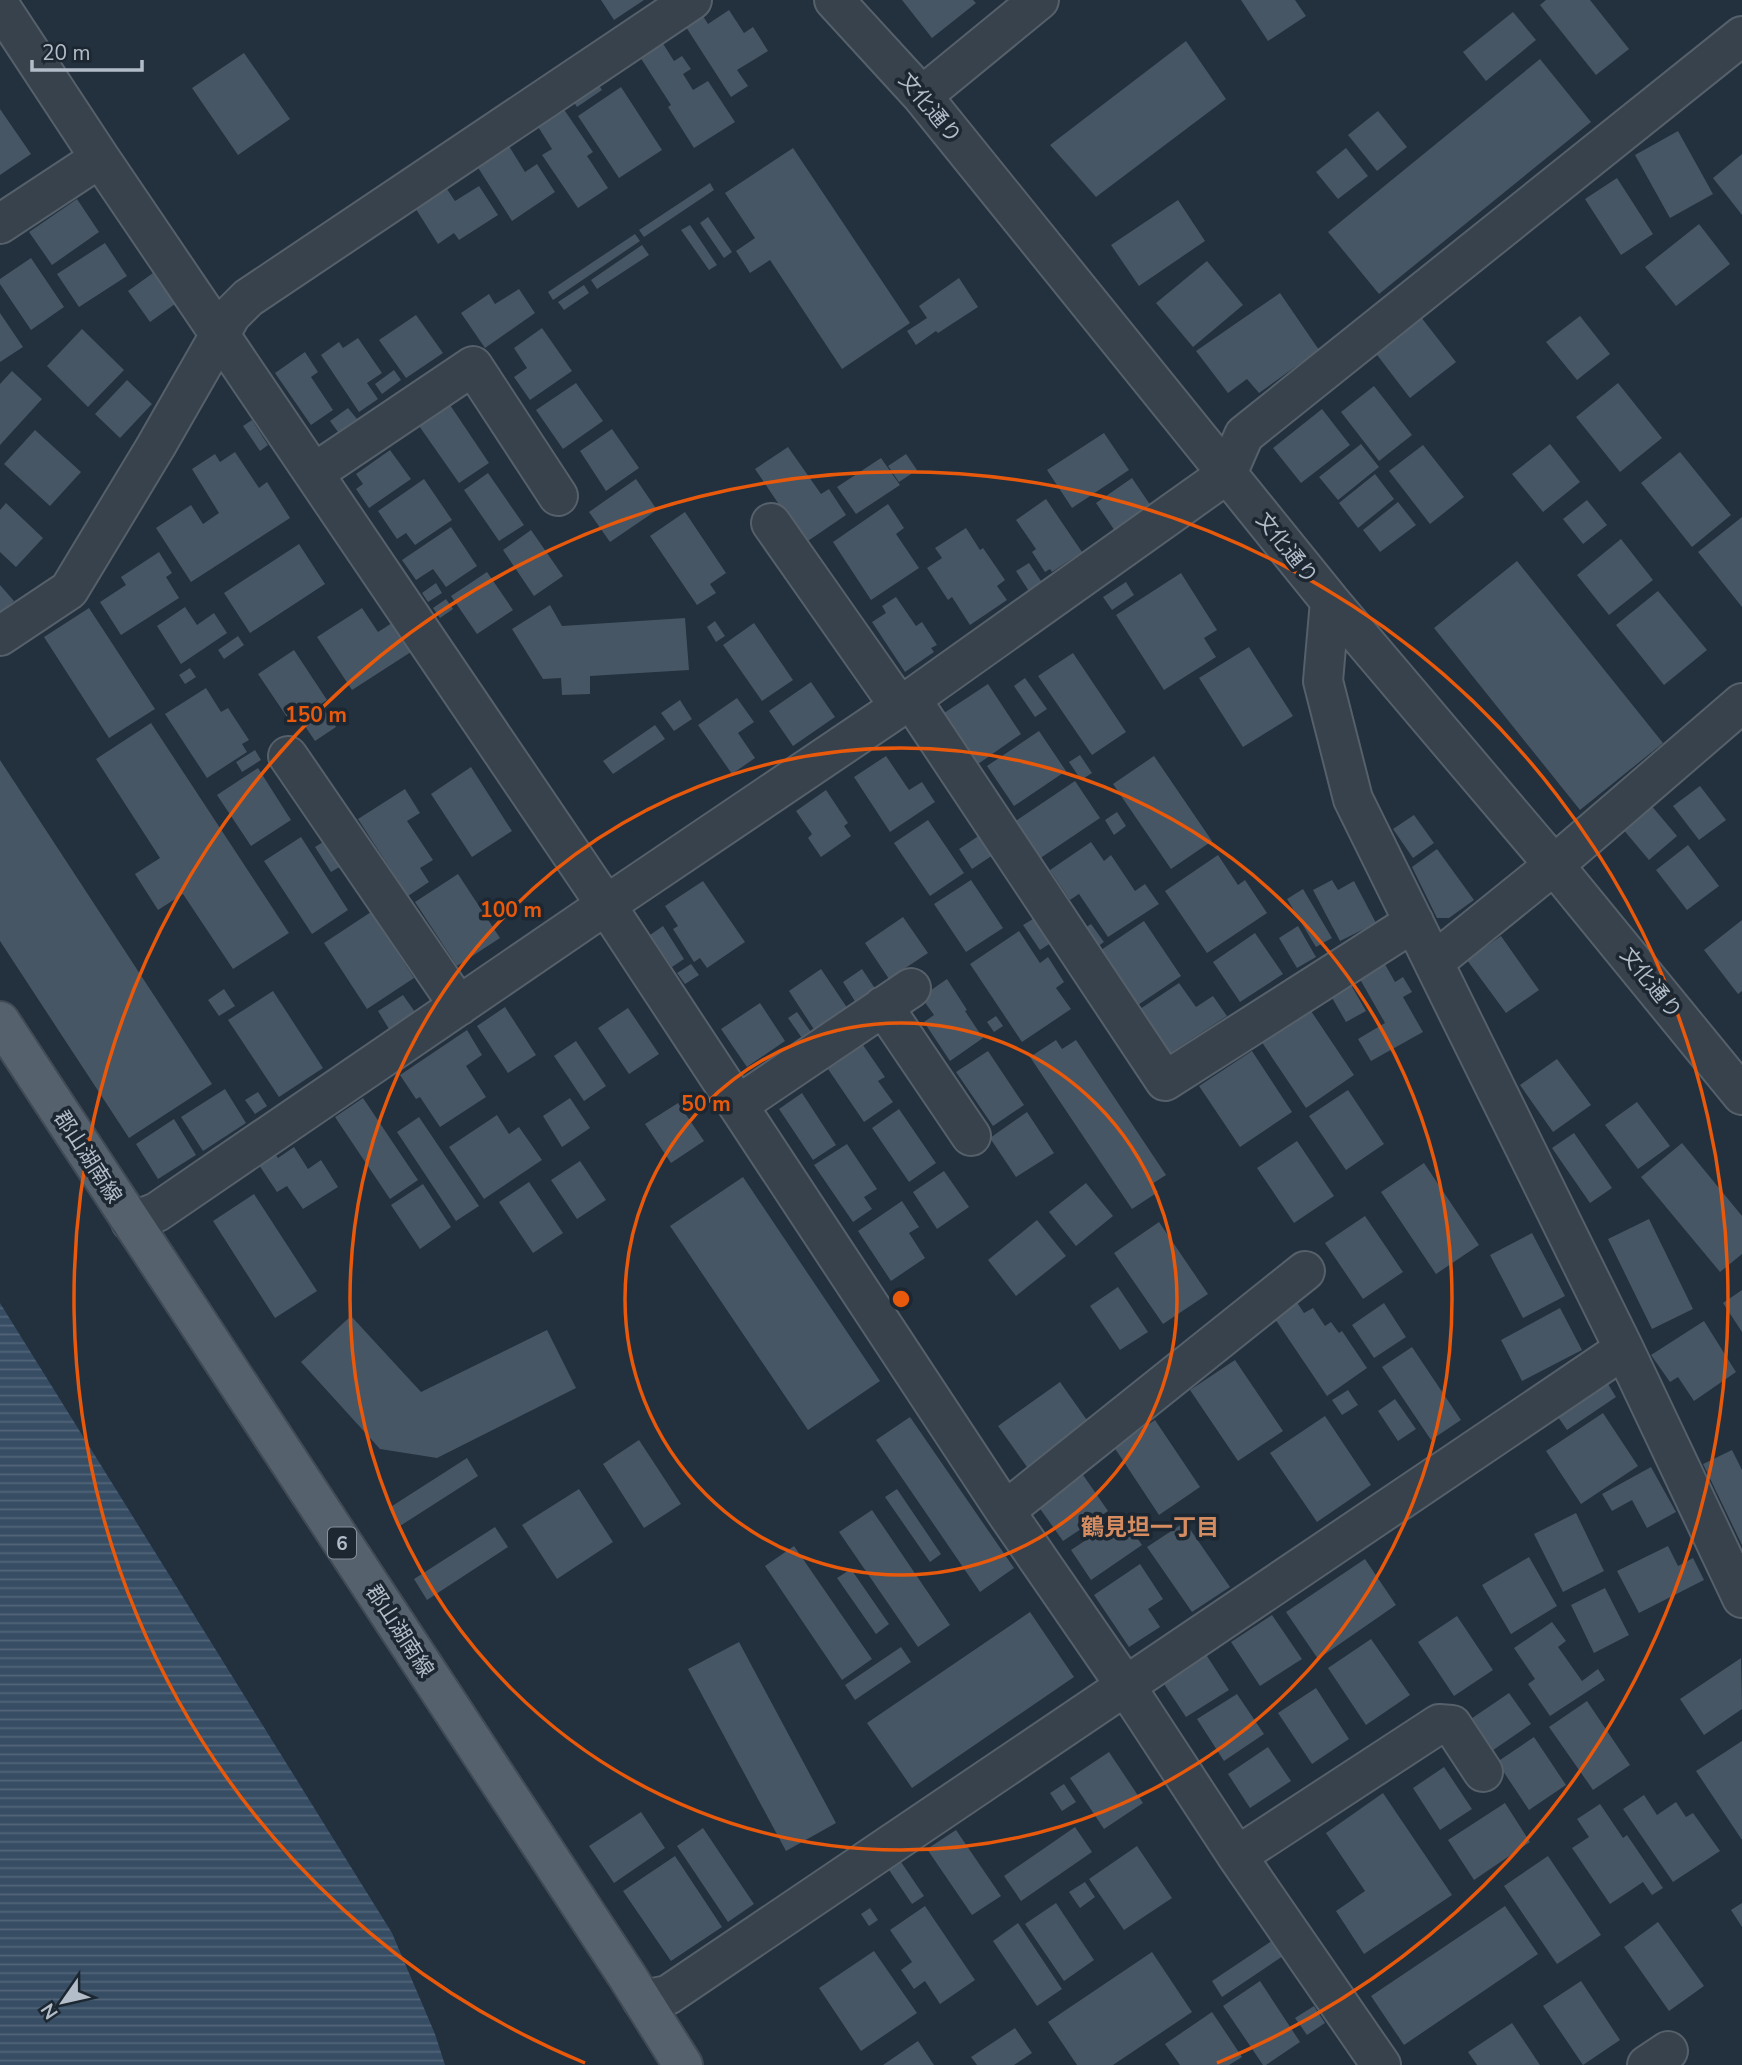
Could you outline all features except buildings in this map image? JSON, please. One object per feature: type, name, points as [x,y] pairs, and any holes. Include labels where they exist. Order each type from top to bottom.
[{"type":"main road","name":"郡山湖南線","points":[[0,1021],[683,2065]]},
{"type":"street","points":[[0,636],[69,590],[231,315],[248,298],[692,0]]},
{"type":"street","name":"文化通り","points":[[834,0],[922,96],[1330,601],[1554,864],[1742,1095]]},
{"type":"street","points":[[922,96],[1038,0]]},
{"type":"street","points":[[0,6],[606,905],[1005,1511],[1381,2065]]},
{"type":"street","points":[[131,1222],[157,1212],[905,703],[1227,474],[1244,435],[1742,36]]},
{"type":"street","points":[[0,224],[100,158]]},
{"type":"street","points":[[314,472],[472,366],[558,496]]},
{"type":"street","points":[[771,523],[905,703],[1165,1081],[1414,922]]},
{"type":"street","points":[[1330,601],[1323,681],[1353,799],[1624,1349],[1742,1598]]},
{"type":"street","points":[[1434,962],[1554,864],[1742,703]]},
{"type":"street","points":[[288,756],[459,1006]]},
{"type":"street","points":[[738,1105],[897,997],[971,1136]]},
{"type":"street","points":[[1005,1511],[1305,1271]]},
{"type":"street","points":[[642,2000],[668,1994],[1624,1349]]},
{"type":"street","points":[[1237,1856],[1439,1724],[1452,1725],[1483,1772]]},
{"type":"water","points":[[0,1303],[392,1933],[435,2034],[445,2065],[0,2065]]},
{"type":"district","name":"鶴見坦一丁目","points":[[1150,1527]]}]
